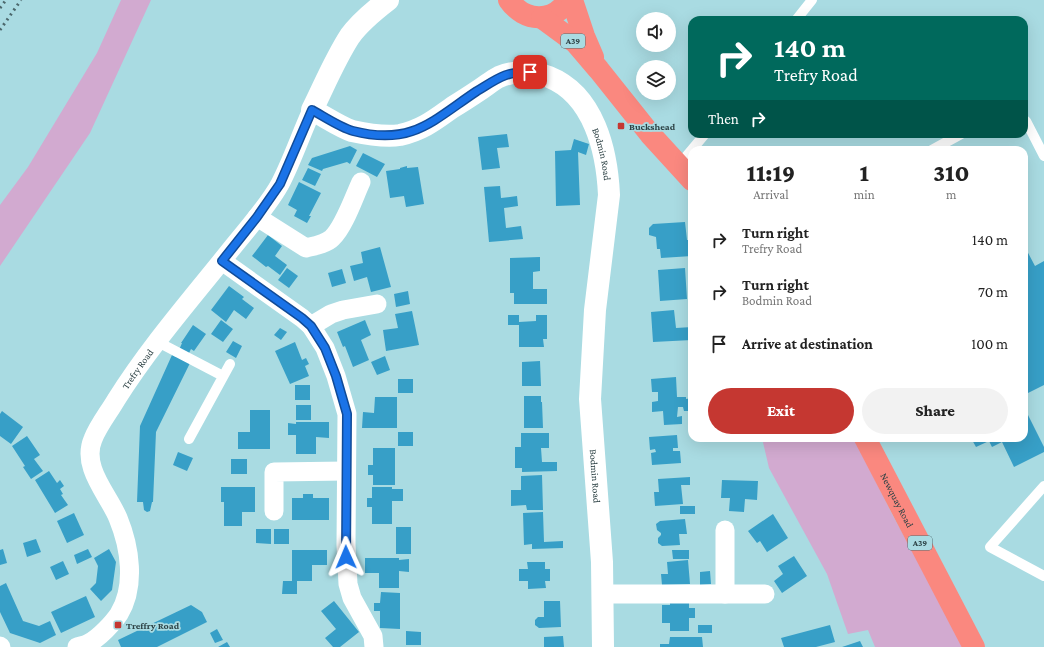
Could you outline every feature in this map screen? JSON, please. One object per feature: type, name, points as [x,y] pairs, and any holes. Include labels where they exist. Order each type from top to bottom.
[{"type":"highway","name":"A39","points":[[509,0],[515,8],[523,14],[542,18],[576,44],[599,70],[650,134],[685,172]]},
{"type":"highway","points":[[542,18],[554,14],[564,7],[568,0]]},
{"type":"highway","name":"A39","points":[[572,0],[584,36],[599,70]]},
{"type":"highway","name":"Newquay Road","points":[[867,442],[974,647]]},
{"type":"street","points":[[312,110],[334,64],[351,36],[375,10],[388,0]]},
{"type":"street","name":"Bodmin Road","points":[[312,110],[352,130],[386,136],[400,135],[431,123],[498,78],[519,72],[542,74],[553,79],[566,86],[585,106],[592,120],[601,146],[608,179],[609,195],[595,310],[590,399],[602,562],[603,647]]},
{"type":"street","name":"Trefry Road","points":[[86,646],[114,621],[124,604],[129,582],[128,558],[125,539],[118,518],[95,475],[90,454],[92,439],[156,341],[257,217],[280,184],[312,110]]},
{"type":"street","points":[[257,217],[306,248],[319,244],[332,239],[340,227],[361,182]]},
{"type":"street","points":[[222,261],[292,310],[311,326],[325,348],[336,376],[347,414],[346,545],[348,584],[352,598],[373,636],[374,647]]},
{"type":"street","points":[[311,326],[331,314],[343,310],[377,304]]},
{"type":"street","points":[[274,511],[274,472],[346,471]]},
{"type":"street","points":[[725,530],[725,594]]},
{"type":"street","points":[[602,594],[765,594]]},
{"type":"lane","points":[[799,16],[812,0]]},
{"type":"lane","points":[[1028,125],[1044,156]]},
{"type":"lane","points":[[939,146],[954,138]]},
{"type":"lane","points":[[156,341],[223,376]]},
{"type":"lane","points":[[189,439],[230,364]]},
{"type":"lane","points":[[1044,486],[990,547],[1044,576]]},
{"type":"shaded area","points":[[121,0],[151,0],[90,133],[0,266],[0,205],[28,167],[97,53]]},
{"type":"shaded area","points":[[763,442],[856,442],[892,514],[964,647],[875,647],[868,630],[848,634],[827,574],[769,468]]},
{"type":"building","points":[[507,134],[509,147],[497,148],[500,168],[482,170],[478,137]]},
{"type":"building","points":[[574,139],[589,144],[586,155],[578,152],[580,205],[556,206],[555,151],[571,150]]},
{"type":"building","points":[[350,146],[357,150],[350,164],[347,162],[323,169],[322,171],[308,165],[312,158]]},
{"type":"building","points":[[363,153],[385,164],[377,177],[356,166]]},
{"type":"building","points":[[407,166],[407,168],[418,167],[424,204],[406,207],[404,196],[390,198],[386,171],[400,169]]},
{"type":"building","points":[[308,168],[321,174],[315,186],[302,180]]},
{"type":"building","points":[[299,182],[321,193],[307,223],[294,216],[297,210],[288,205]]},
{"type":"building","points":[[500,186],[501,198],[517,196],[518,206],[504,208],[506,228],[521,226],[523,239],[489,242],[484,187]]},
{"type":"building","points":[[685,222],[688,240],[688,256],[661,258],[660,249],[657,249],[656,237],[649,235],[649,228],[653,224]]},
{"type":"building","points":[[268,235],[282,246],[275,256],[287,265],[280,275],[268,266],[266,267],[252,256]]},
{"type":"building","points":[[380,247],[391,287],[371,292],[367,277],[354,281],[350,266],[363,263],[361,252]]},
{"type":"building","points":[[1028,253],[1035,266],[1044,261],[1044,385],[1028,393]]},
{"type":"building","points":[[540,257],[540,271],[533,272],[533,289],[547,289],[547,304],[514,304],[514,293],[510,293],[510,258]]},
{"type":"building","points":[[287,268],[298,276],[289,288],[278,280]]},
{"type":"building","points":[[685,268],[687,299],[660,301],[658,270]]},
{"type":"building","points":[[342,269],[346,283],[332,287],[328,273]]},
{"type":"building","points":[[229,286],[244,297],[242,299],[254,308],[246,319],[234,310],[226,322],[211,310]]},
{"type":"building","points":[[408,291],[410,304],[396,307],[394,294]]},
{"type":"building","points":[[674,310],[676,328],[688,327],[688,340],[653,342],[651,312]]},
{"type":"building","points":[[412,311],[419,345],[386,351],[383,330],[398,328],[395,314]]},
{"type":"building","points":[[508,315],[519,315],[519,322],[536,321],[536,315],[547,315],[547,339],[543,339],[544,347],[519,347],[519,325],[508,325]]},
{"type":"building","points":[[221,320],[233,329],[223,342],[211,334]]},
{"type":"building","points":[[365,320],[371,335],[361,340],[369,360],[353,367],[345,346],[343,347],[337,332]]},
{"type":"building","points":[[193,325],[206,334],[194,351],[191,349],[185,361],[190,363],[156,432],[153,502],[150,511],[147,512],[144,510],[143,502],[137,502],[140,426],[172,355],[176,357],[181,343]]},
{"type":"building","points":[[280,328],[287,332],[281,340],[274,335]]},
{"type":"building","points":[[233,341],[242,346],[236,358],[226,352]]},
{"type":"building","points":[[295,342],[302,360],[306,358],[309,364],[305,366],[309,376],[290,384],[275,351]]},
{"type":"building","points":[[385,356],[390,370],[377,375],[371,362]]},
{"type":"building","points":[[540,361],[541,386],[522,386],[522,362]]},
{"type":"building","points":[[676,377],[677,397],[686,397],[686,399],[688,399],[688,411],[684,411],[683,407],[678,407],[677,417],[682,416],[682,424],[664,425],[663,411],[652,412],[652,402],[658,401],[658,392],[652,392],[651,379]]},
{"type":"building","points":[[398,379],[413,379],[413,393],[398,393]]},
{"type":"building","points":[[295,385],[310,385],[310,400],[295,400]]},
{"type":"building","points":[[524,396],[541,396],[543,428],[524,428]]},
{"type":"building","points":[[375,397],[397,397],[397,428],[362,428],[363,412],[374,413]]},
{"type":"building","points":[[296,405],[311,405],[311,420],[296,420]]},
{"type":"building","points":[[250,410],[270,410],[270,449],[238,449],[238,432],[250,432]]},
{"type":"building","points":[[2,411],[23,427],[11,444],[0,436],[0,414]]},
{"type":"building","points":[[1028,415],[1044,447],[1044,452],[1014,467],[1002,442],[1028,442]]},
{"type":"building","points":[[296,422],[329,422],[329,438],[316,437],[316,454],[296,454],[296,435],[288,435],[288,423],[296,424]]},
{"type":"building","points":[[398,432],[413,432],[413,446],[398,446]]},
{"type":"building","points":[[521,433],[549,433],[549,448],[541,448],[542,462],[557,462],[557,471],[522,472],[522,468],[515,468],[515,447],[521,447]]},
{"type":"building","points":[[677,435],[678,448],[673,448],[673,451],[680,451],[681,463],[652,465],[651,453],[656,452],[655,449],[650,450],[649,437]]},
{"type":"building","points":[[27,436],[40,455],[34,459],[43,471],[31,479],[23,467],[25,466],[12,446]]},
{"type":"building","points":[[973,442],[987,442],[976,447]]},
{"type":"building","points":[[990,442],[1002,442],[992,447]]},
{"type":"building","points":[[373,448],[395,448],[395,485],[373,485],[373,475],[368,475],[368,465],[373,465]]},
{"type":"building","points":[[178,452],[193,458],[187,471],[173,465]]},
{"type":"building","points":[[231,459],[247,459],[247,474],[231,474]]},
{"type":"building","points":[[49,471],[57,483],[60,480],[64,486],[60,489],[63,494],[61,495],[68,505],[55,513],[35,480]]},
{"type":"building","points":[[542,475],[543,510],[527,510],[526,505],[511,506],[511,490],[521,490],[521,476]]},
{"type":"building","points":[[690,477],[690,485],[681,485],[683,504],[655,506],[654,492],[659,492],[658,479]]},
{"type":"building","points":[[722,480],[758,481],[757,500],[745,499],[744,512],[729,511],[730,498],[721,498]]},
{"type":"building","points":[[221,487],[255,487],[255,512],[242,512],[242,526],[224,526],[224,502],[221,502]]},
{"type":"building","points":[[372,487],[392,487],[392,489],[403,489],[403,501],[392,501],[392,524],[372,524],[372,507],[367,507],[367,498],[372,498]]},
{"type":"building","points":[[303,494],[313,494],[313,498],[329,498],[329,520],[292,520],[292,498],[303,498]]},
{"type":"building","points":[[680,506],[695,506],[695,514],[680,514]]},
{"type":"building","points":[[543,512],[544,542],[563,541],[563,548],[532,549],[532,544],[524,545],[523,513]]},
{"type":"building","points":[[74,513],[84,535],[67,543],[57,521]]},
{"type":"building","points":[[773,514],[788,538],[767,552],[760,541],[757,543],[748,531]]},
{"type":"building","points":[[685,519],[687,534],[679,534],[680,545],[662,546],[658,543],[658,538],[661,533],[657,530],[656,524],[660,521]]},
{"type":"building","points":[[396,527],[411,527],[411,554],[396,554]]},
{"type":"building","points":[[256,529],[271,529],[271,544],[256,543]]},
{"type":"building","points":[[274,529],[289,529],[289,544],[274,544]]},
{"type":"building","points":[[36,539],[41,552],[27,557],[23,543]]},
{"type":"building","points":[[3,549],[7,563],[0,565],[0,550]]},
{"type":"building","points":[[88,549],[92,557],[77,564],[74,555]]},
{"type":"building","points":[[109,549],[116,562],[112,590],[101,601],[90,589],[96,583],[98,566],[94,558]]},
{"type":"building","points":[[292,550],[327,550],[327,565],[312,565],[312,581],[297,581],[297,594],[282,594],[283,581],[292,581]]},
{"type":"building","points":[[672,550],[689,550],[689,559],[673,559]]},
{"type":"building","points":[[794,556],[807,576],[782,593],[774,581],[783,574],[778,566]]},
{"type":"building","points":[[365,558],[399,558],[399,560],[409,559],[409,572],[399,571],[399,588],[379,588],[379,573],[365,573]]},
{"type":"building","points":[[688,560],[690,584],[662,585],[661,574],[668,574],[667,562]]},
{"type":"building","points":[[63,561],[69,574],[56,580],[50,567]]},
{"type":"building","points":[[527,562],[545,562],[545,569],[550,569],[550,581],[545,581],[546,588],[528,589],[528,581],[519,581],[519,569],[528,569]]},
{"type":"building","points":[[710,571],[711,584],[700,585],[700,572]]},
{"type":"building","points":[[6,583],[23,621],[39,626],[50,621],[56,635],[40,643],[10,633],[0,612],[0,586]]},
{"type":"building","points":[[381,592],[400,593],[400,629],[380,628],[380,611],[374,611],[374,603],[380,603]]},
{"type":"building","points":[[86,596],[95,617],[61,633],[51,612]]},
{"type":"building","points":[[689,598],[689,608],[695,608],[695,618],[689,618],[689,631],[670,631],[670,623],[662,623],[662,605],[670,605],[670,599]]},
{"type":"building","points":[[334,601],[359,632],[340,647],[333,647],[325,638],[336,629],[321,611]]},
{"type":"building","points":[[544,601],[560,601],[561,627],[539,628],[535,625],[535,620],[538,617],[544,617]]},
{"type":"building","points":[[191,605],[202,612],[207,622],[157,647],[121,647],[118,640]]},
{"type":"building","points":[[698,625],[712,625],[712,633],[698,633]]},
{"type":"building","points":[[830,625],[835,642],[816,647],[784,647],[781,638]]},
{"type":"building","points":[[217,629],[223,640],[215,643],[210,633]]},
{"type":"building","points":[[406,631],[421,632],[421,645],[406,645]]},
{"type":"building","points":[[563,636],[564,647],[544,647],[544,637]]},
{"type":"building","points":[[670,637],[702,637],[703,647],[660,647],[660,644],[669,644]]},
{"type":"building","points":[[860,641],[863,647],[842,647]]},
{"type":"building","points":[[227,642],[230,647],[218,647]]},
{"type":"railway","points":[[0,8],[6,0]]},
{"type":"railway","points":[[0,30],[21,0]]},
{"type":"place","name":"Buckshead","points":[[621,126]]},
{"type":"place","name":"Treffry Road","points":[[118,625]]},
{"type":"route","points":[[346,557],[347,414],[336,376],[325,348],[311,326],[302,318],[276,298],[222,261],[257,217],[280,184],[312,110],[352,130],[386,136],[400,135],[431,123],[498,78],[508,74],[530,72]]}]
